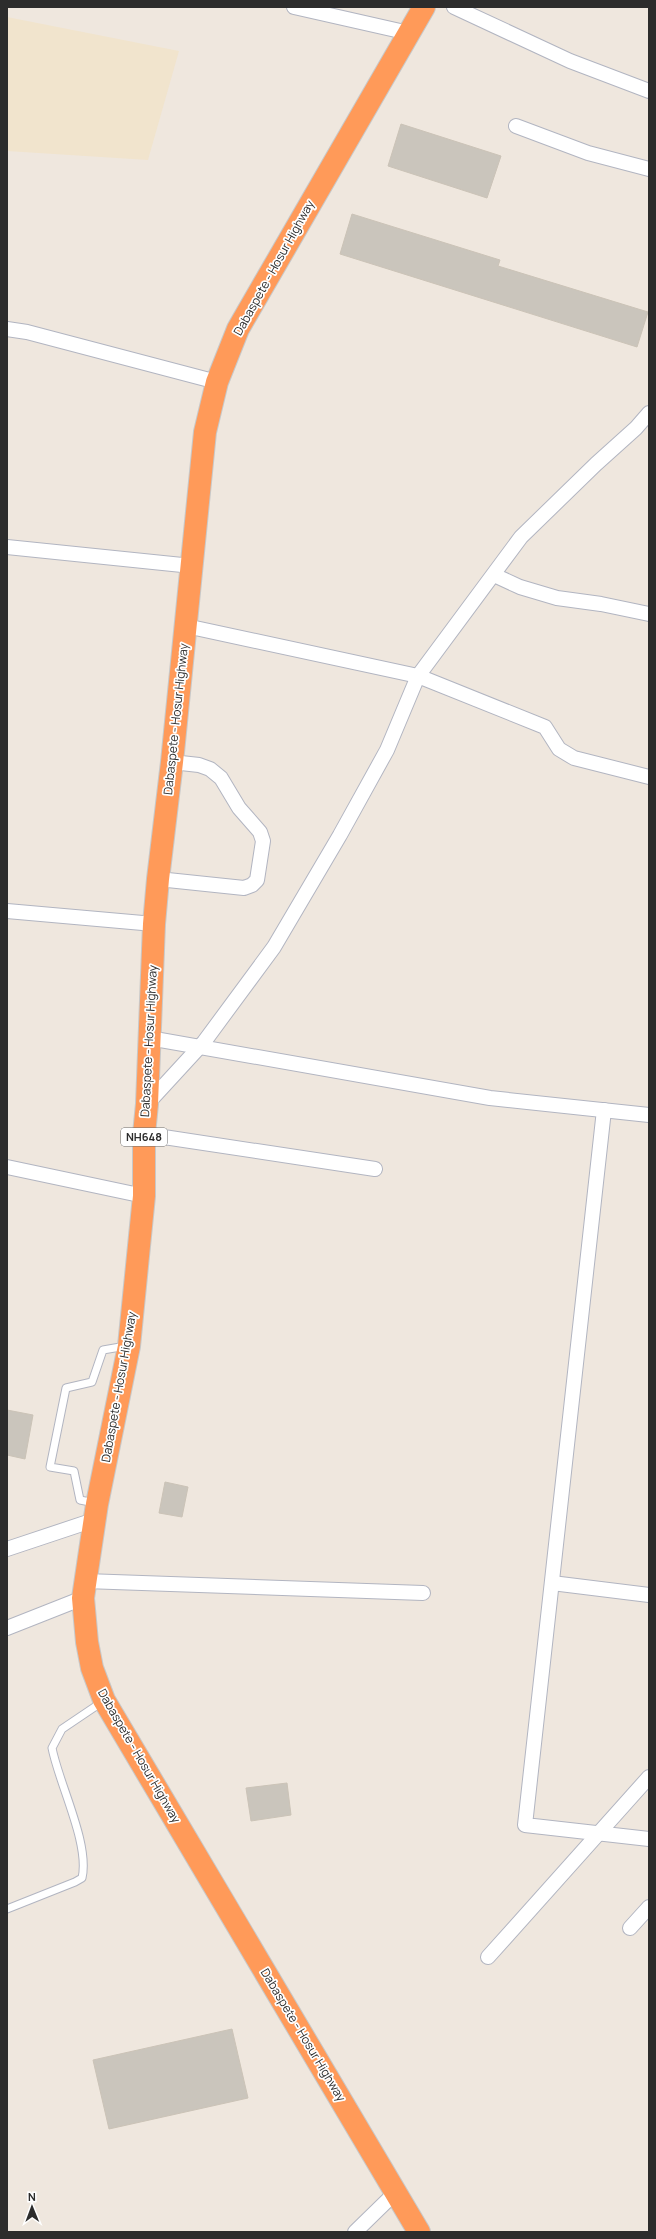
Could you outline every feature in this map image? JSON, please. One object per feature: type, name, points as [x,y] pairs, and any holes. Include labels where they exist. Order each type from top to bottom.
[{"type":"highway","name":"Dabaspete - Hosur Highway","points":[[419,2232],[104,1700],[92,1668],[87,1642],[84,1590],[95,1512],[129,1346],[144,1196],[144,1134],[147,1104],[154,924],[172,762],[205,432],[217,382],[238,329],[424,7]]},
{"type":"street","points":[[294,7],[409,33]]},
{"type":"street","points":[[454,7],[570,61],[649,91]]},
{"type":"street","points":[[516,126],[588,153],[649,169]]},
{"type":"street","points":[[7,329],[27,332],[217,382]]},
{"type":"street","points":[[147,1104],[204,1042],[274,947],[340,835],[387,750],[418,676],[521,537],[596,464],[636,428],[649,413]]},
{"type":"street","points":[[7,547],[192,566]]},
{"type":"street","points":[[494,575],[520,587],[557,598],[601,604],[649,614]]},
{"type":"street","points":[[186,626],[418,676],[545,727],[559,749],[574,758],[649,777]]},
{"type":"street","points":[[158,879],[244,888],[252,885],[257,880],[263,841],[260,832],[239,808],[221,778],[210,769],[199,765],[172,762]]},
{"type":"street","points":[[7,911],[154,924]]},
{"type":"street","points":[[149,1038],[490,1098],[649,1115]]},
{"type":"street","points":[[604,1110],[525,1825],[649,1839]]},
{"type":"street","points":[[144,1134],[375,1169]]},
{"type":"street","points":[[7,1167],[61,1180],[144,1196]]},
{"type":"street","points":[[7,1549],[95,1512]]},
{"type":"street","points":[[552,1583],[649,1595]]},
{"type":"street","points":[[7,1628],[84,1590],[423,1593]]},
{"type":"street","points":[[488,1957],[649,1777]]},
{"type":"street","points":[[630,1928],[649,1907]]},
{"type":"street","points":[[355,2232],[396,2192]]},
{"type":"lane","points":[[95,1512],[80,1500],[74,1471],[50,1467],[66,1388],[92,1382],[103,1350],[129,1346]]},
{"type":"lane","points":[[7,1909],[82,1878],[84,1868],[78,1833],[52,1748],[62,1729],[104,1700]]},
{"type":"shaded area","points":[[7,17],[179,51],[148,160],[7,151]]},
{"type":"building","points":[[401,124],[501,156],[487,198],[388,166]]},
{"type":"building","points":[[352,214],[500,260],[498,266],[648,312],[637,347],[340,254]]},
{"type":"building","points":[[7,1410],[33,1415],[25,1459],[7,1455]]},
{"type":"building","points":[[165,1482],[188,1487],[182,1517],[159,1513]]},
{"type":"building","points":[[287,1783],[291,1815],[251,1821],[246,1788]]},
{"type":"building","points":[[232,2029],[248,2098],[109,2129],[93,2060]]}]
